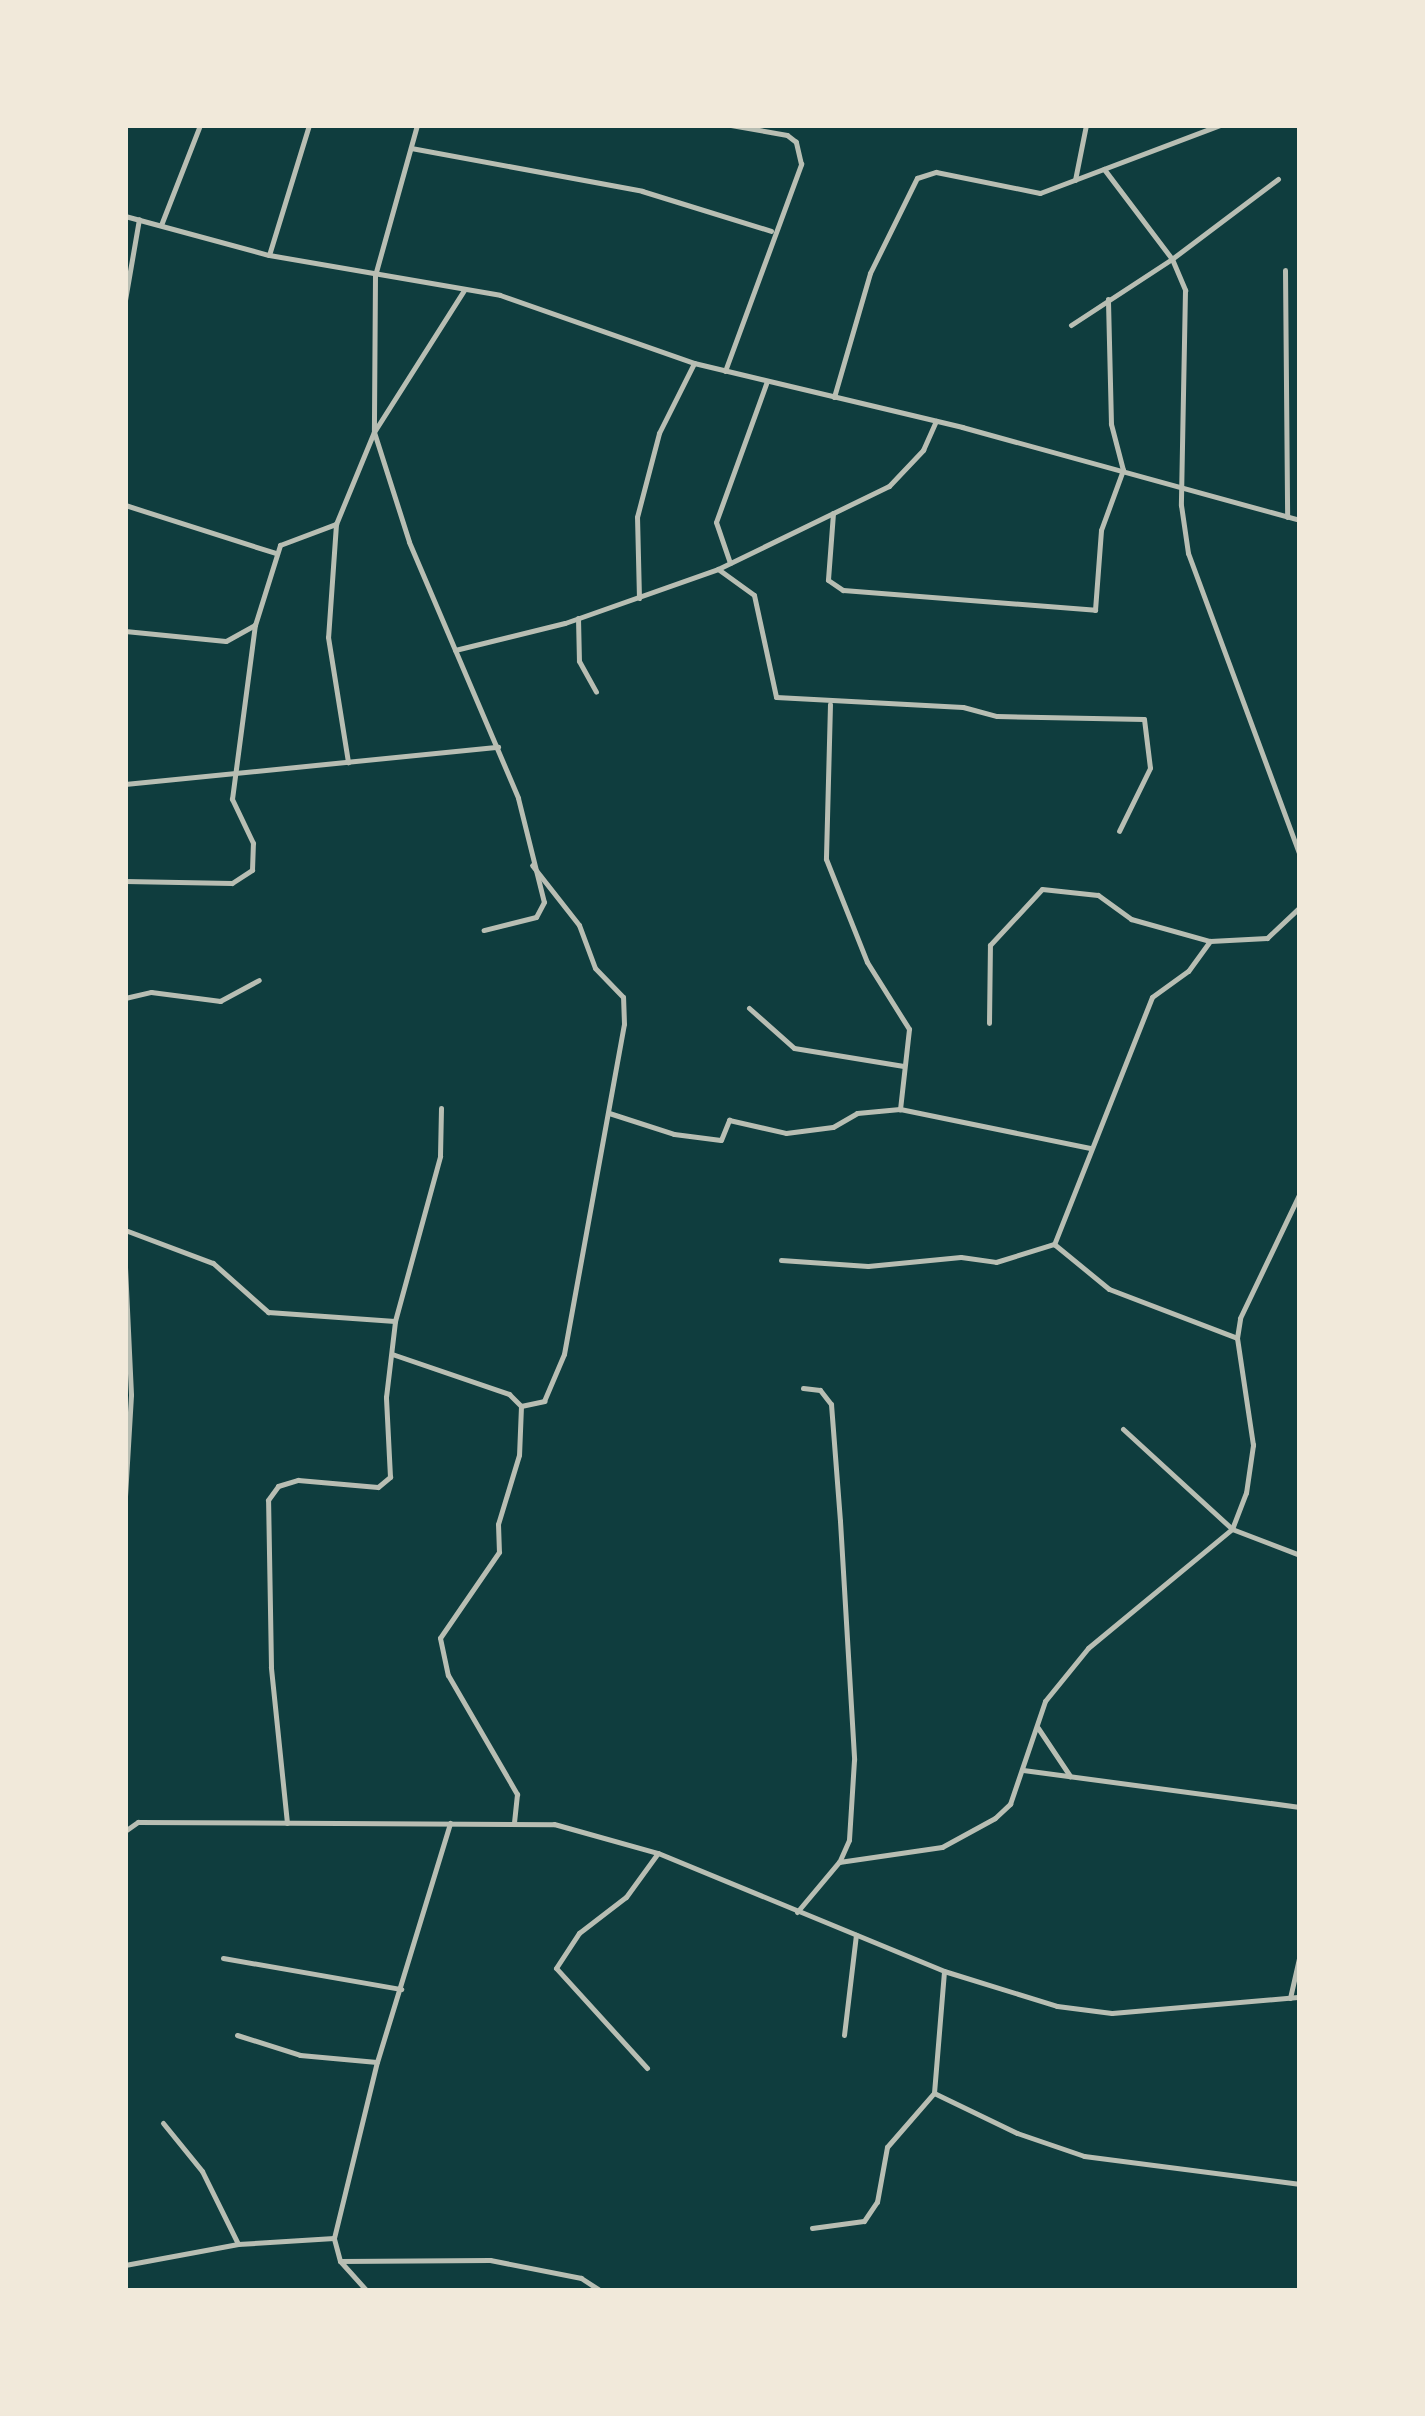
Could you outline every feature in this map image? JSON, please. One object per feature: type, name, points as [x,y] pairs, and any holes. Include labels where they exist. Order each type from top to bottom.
[{"type":"street","points":[[162,225],[200,125]]},
{"type":"street","points":[[269,255],[308,125]]},
{"type":"street","points":[[417,125],[375,275],[374,432],[409,542],[518,798],[542,912],[484,930]]},
{"type":"street","points":[[725,371],[801,152],[787,135],[731,125]]},
{"type":"street","points":[[1075,180],[1086,125]]},
{"type":"street","points":[[834,398],[870,273],[917,178],[936,172],[1026,193],[1075,180],[1220,125]]},
{"type":"street","points":[[411,148],[642,191],[771,231]]},
{"type":"street","points":[[1104,169],[1172,259],[1185,290],[1182,486],[1194,582],[1300,855]]},
{"type":"street","points":[[1071,325],[1172,259],[1278,178]]},
{"type":"street","points":[[125,216],[269,255],[514,299],[725,371],[936,421],[1300,520]]},
{"type":"street","points":[[125,300],[138,219]]},
{"type":"street","points":[[1285,270],[1287,517]]},
{"type":"street","points":[[348,762],[328,637],[336,524],[374,432],[465,289]]},
{"type":"street","points":[[833,513],[828,580],[842,590],[1084,612],[1098,604],[1101,530],[1123,470],[1111,424],[1108,299]]},
{"type":"street","points":[[639,598],[637,517],[659,433],[694,362]]},
{"type":"street","points":[[730,563],[716,522],[767,381]]},
{"type":"street","points":[[455,650],[578,618],[718,570],[888,486],[923,450],[936,421]]},
{"type":"street","points":[[125,506],[276,554]]},
{"type":"street","points":[[125,881],[242,879],[256,855],[232,799],[232,777],[254,626],[276,554],[288,540],[336,524]]},
{"type":"street","points":[[718,570],[754,595],[776,697],[1144,719],[1150,768],[1119,832]]},
{"type":"street","points":[[578,618],[579,661],[596,692]]},
{"type":"street","points":[[125,631],[226,640],[254,626]]},
{"type":"street","points":[[830,703],[826,859],[878,985],[904,1016],[900,1109]]},
{"type":"street","points":[[125,784],[232,777],[498,747]]},
{"type":"street","points":[[521,1406],[544,1401],[564,1354],[622,1053],[623,997],[595,968],[579,925],[532,865]]},
{"type":"street","points":[[989,1023],[990,945],[1042,889],[1098,895],[1132,919],[1210,941],[1267,938],[1300,907]]},
{"type":"street","points":[[1054,1244],[1152,997],[1188,972],[1210,941]]},
{"type":"street","points":[[125,998],[151,992],[220,1000],[259,980]]},
{"type":"street","points":[[749,1008],[794,1048],[904,1066]]},
{"type":"street","points":[[125,1084],[125,1249]]},
{"type":"street","points":[[287,1822],[271,1667],[268,1500],[278,1486],[298,1480],[386,1485],[395,1321],[440,1156],[441,1108]]},
{"type":"street","points":[[609,1113],[674,1134],[720,1140],[729,1120],[786,1133],[833,1127],[858,1113],[900,1109],[1090,1148]]},
{"type":"street","points":[[839,1862],[926,1850],[975,1835],[1010,1804],[1045,1701],[1088,1648],[1232,1529],[1246,1493],[1253,1445],[1237,1338],[1252,1288],[1300,1194]]},
{"type":"street","points":[[125,1230],[213,1263],[268,1312],[395,1321]]},
{"type":"street","points":[[781,1260],[868,1266],[961,1256],[996,1262],[1054,1244]]},
{"type":"street","points":[[1054,1244],[1109,1289],[1237,1338]]},
{"type":"street","points":[[125,1267],[125,1497]]},
{"type":"street","points":[[392,1354],[509,1394],[521,1406],[519,1455],[498,1524],[499,1552],[440,1638],[448,1675],[517,1794],[514,1824]]},
{"type":"street","points":[[798,1912],[839,1862],[849,1840],[854,1760],[831,1404],[820,1390],[803,1388]]},
{"type":"street","points":[[1124,1429],[1232,1529],[1300,1556]]},
{"type":"street","points":[[1036,1726],[1072,1778]]},
{"type":"street","points":[[1023,1770],[1300,1807]]},
{"type":"street","points":[[125,1822],[554,1824],[658,1853],[944,1971],[1058,2006],[1112,2014],[1300,1997]]},
{"type":"street","points":[[125,1832],[138,1822]]},
{"type":"street","points":[[367,2291],[340,2261],[334,2238],[378,2062],[450,1823]]},
{"type":"street","points":[[647,2068],[556,1968],[579,1934],[626,1897],[658,1853]]},
{"type":"street","points":[[844,2035],[856,1935]]},
{"type":"street","points":[[1290,1998],[1300,1954]]},
{"type":"street","points":[[223,1958],[402,1989]]},
{"type":"street","points":[[812,2228],[864,2221],[877,2202],[887,2147],[934,2093],[944,1971]]},
{"type":"street","points":[[238,2035],[300,2055],[378,2062]]},
{"type":"street","points":[[934,2093],[1016,2133],[1084,2156],[1300,2184]]},
{"type":"street","points":[[163,2123],[202,2171],[238,2244]]},
{"type":"street","points":[[125,2265],[238,2244],[334,2238]]},
{"type":"street","points":[[340,2261],[490,2260],[580,2278],[601,2291]]}]
